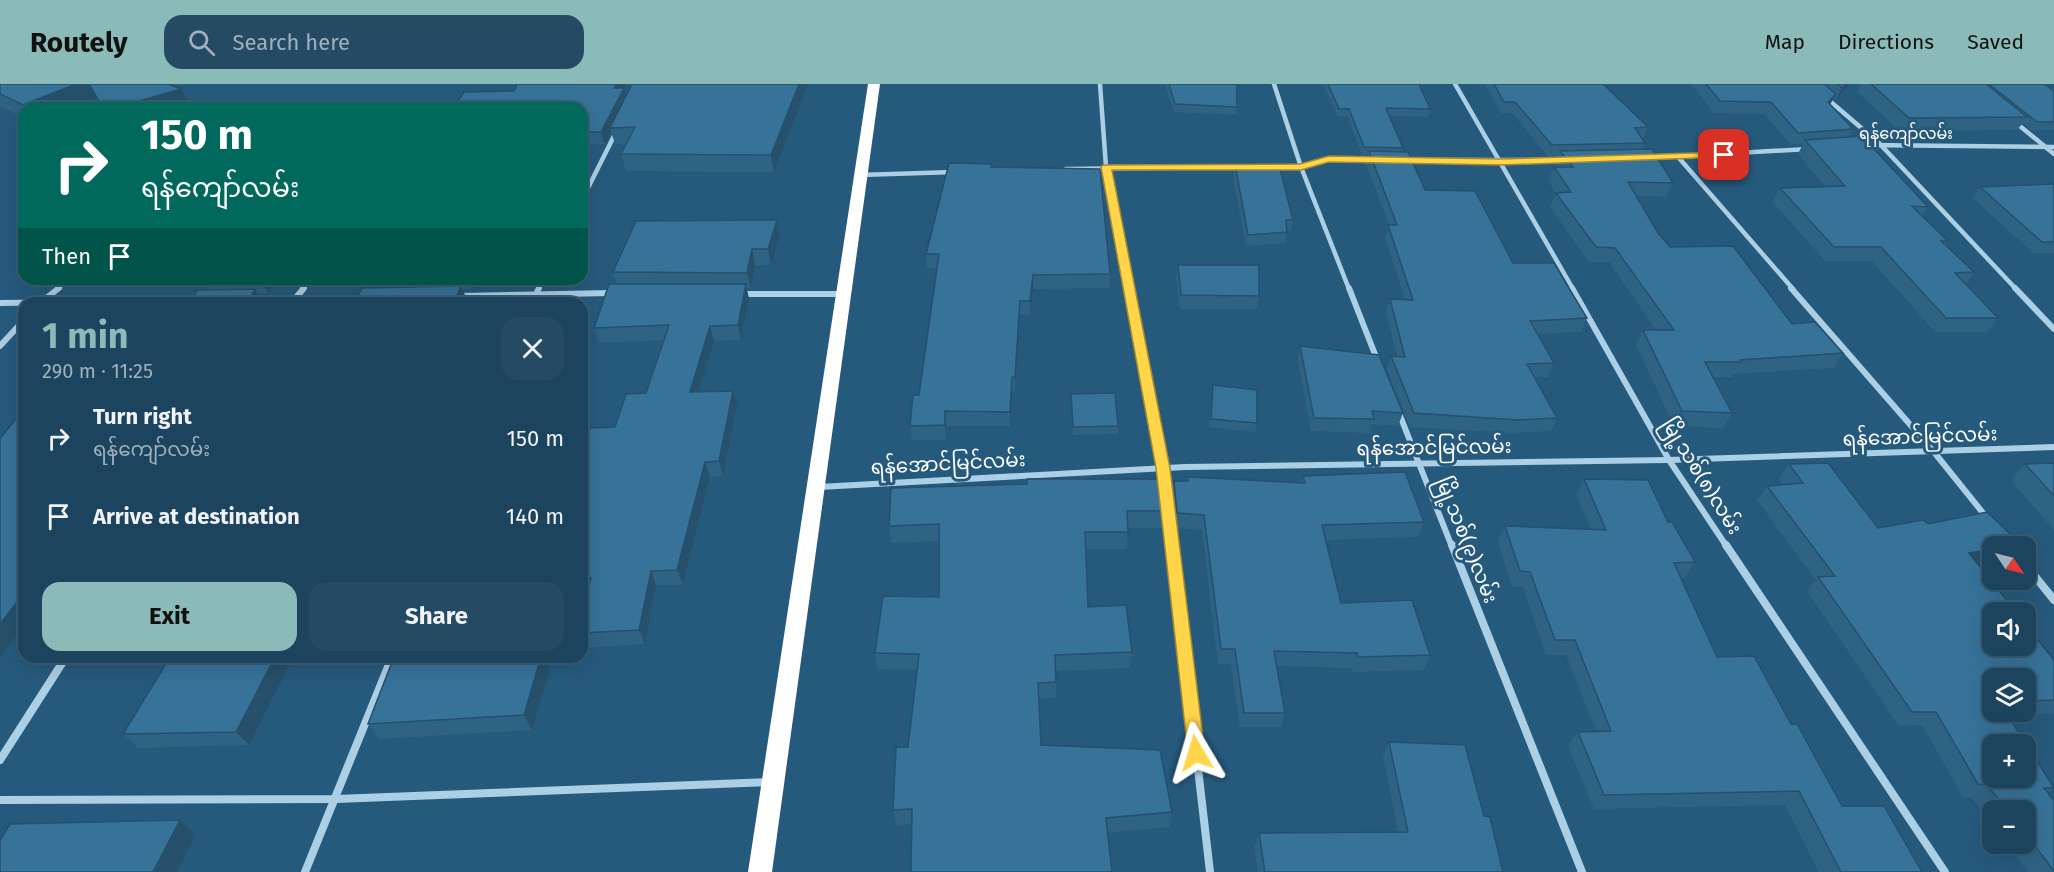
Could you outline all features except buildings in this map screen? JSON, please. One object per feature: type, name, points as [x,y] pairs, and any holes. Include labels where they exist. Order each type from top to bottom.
[{"type":"highway","points":[[760,872],[874,84]]},
{"type":"street","points":[[1100,84],[1106,167],[1163,468],[1210,872]]},
{"type":"street","points":[[1274,84],[1301,167],[1379,364]]},
{"type":"street","name":"မြို့သစ်(၈)လမ်း","points":[[1455,84],[1669,460],[1945,872]]},
{"type":"street","points":[[1820,92],[1879,143],[2054,329]]},
{"type":"street","points":[[2011,119],[2054,154]]},
{"type":"street","points":[[588,188],[619,126]]},
{"type":"street","name":"ရန်ကျော်လမ်း","points":[[1856,145],[1879,143],[2054,147]]},
{"type":"street","points":[[1644,159],[1820,148]]},
{"type":"street","points":[[1679,158],[1934,452],[1989,520]]},
{"type":"street","points":[[1266,167],[1301,167],[1329,159],[1375,160]]},
{"type":"street","points":[[1398,160],[1501,162],[1572,160]]},
{"type":"street","points":[[1059,169],[1244,167]]},
{"type":"street","points":[[860,175],[966,172]]},
{"type":"street","points":[[47,297],[62,285]]},
{"type":"street","points":[[296,297],[305,285]]},
{"type":"street","points":[[534,297],[540,285]]},
{"type":"street","points":[[452,296],[619,293]]},
{"type":"street","points":[[738,294],[845,294]]},
{"type":"street","points":[[0,303],[18,303]]},
{"type":"street","points":[[0,346],[18,326]]},
{"type":"street","name":"မြို့သစ်(၉)လမ်း","points":[[1397,408],[1582,872]]},
{"type":"street","name":"ရန်အောင်မြင်လမ်း","points":[[815,487],[1163,468],[1669,460],[2054,447]]},
{"type":"street","points":[[2036,578],[2054,600]]},
{"type":"street","points":[[0,760],[62,663]]},
{"type":"street","points":[[305,872],[390,663]]},
{"type":"street","points":[[0,800],[336,799],[773,782]]},
{"type":"route","points":[[1196,753],[1163,468],[1106,167],[1301,167],[1329,159],[1501,162],[1724,155]]}]
